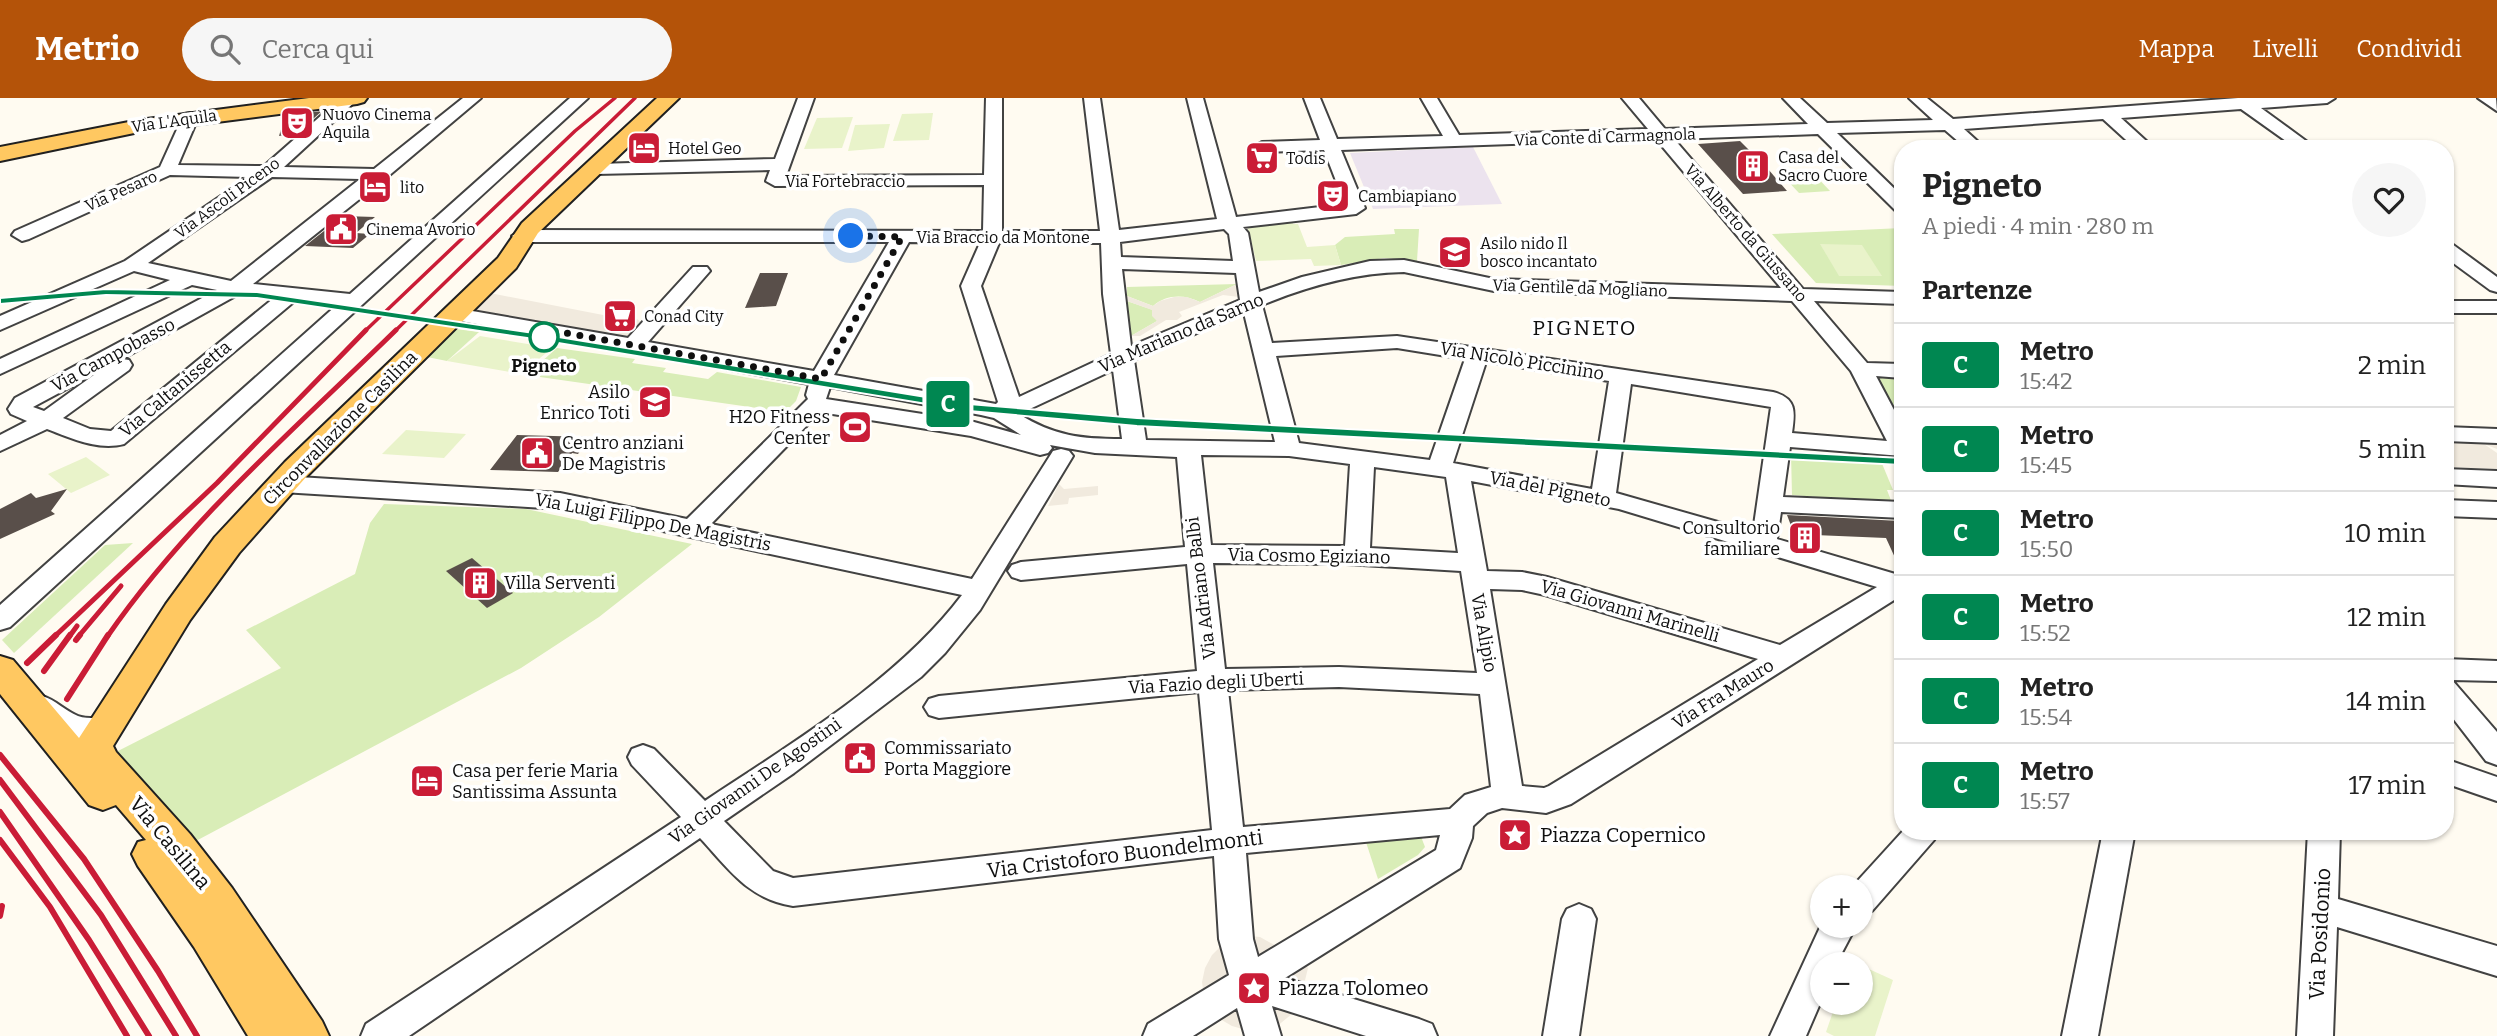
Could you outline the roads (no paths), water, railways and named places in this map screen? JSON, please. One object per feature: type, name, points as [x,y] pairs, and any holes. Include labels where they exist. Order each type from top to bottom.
[{"type":"main road","name":"Via L'Aquila","points":[[0,154],[104,132],[190,118],[352,98]]},
{"type":"main road","name":"Circonvallazione Casilina","points":[[103,728],[119,708],[192,590],[282,484],[514,255],[522,236],[573,184],[596,169],[669,98]]},
{"type":"main road","name":"Via Casilina","points":[[11,682],[68,755],[169,875],[274,1036]]},
{"type":"main road","name":"Via Casilina","points":[[103,728],[94,745],[97,756],[176,846],[217,901],[306,1036]]},
{"type":"street","name":"Via Ascoli Piceno","points":[[0,324],[132,265],[270,172],[352,98]]},
{"type":"street","name":"Via Campobasso","points":[[46,420],[21,411],[19,407],[234,288],[473,98]]},
{"type":"street","points":[[0,620],[580,98]]},
{"type":"street","points":[[781,163],[806,98]]},
{"type":"street","points":[[994,98],[992,237],[971,286],[1009,402],[1002,413]]},
{"type":"street","points":[[1092,98],[1135,446]]},
{"type":"street","points":[[1195,98],[1228,223],[1238,233],[1251,302],[1289,449]]},
{"type":"street","points":[[1312,98],[1330,146]]},
{"type":"street","points":[[1429,98],[1454,141]]},
{"type":"street","name":"Via Alberto da Giussano","points":[[1630,98],[1861,369]]},
{"type":"street","points":[[1791,98],[1894,198]]},
{"type":"street","points":[[1917,98],[1967,140]]},
{"type":"street","name":"Via Conte di Carmagnola","points":[[1262,147],[1948,124],[2026,113],[2108,115],[2241,102],[2327,98]]},
{"type":"street","points":[[2486,98],[2497,106]]},
{"type":"street","points":[[2241,102],[2296,140]]},
{"type":"street","points":[[2108,115],[2137,140]]},
{"type":"street","name":"Via Pesaro","points":[[22,235],[167,170],[190,118]]},
{"type":"street","name":"Via Braccio da Montone","points":[[522,236],[1110,237],[1356,208],[1330,146]]},
{"type":"street","name":"Via Fortebraccio","points":[[596,169],[781,163],[774,179],[776,181],[994,180]]},
{"type":"street","points":[[167,170],[380,174]]},
{"type":"street","points":[[1221,267],[1219,234],[1228,223]]},
{"type":"street","points":[[692,529],[815,404],[821,379],[902,237]]},
{"type":"street","points":[[2454,255],[2497,286]]},
{"type":"street","points":[[1111,263],[1244,267]]},
{"type":"street","points":[[132,265],[234,288],[347,299]]},
{"type":"street","name":"Via Gentile da Mogliano","points":[[1365,268],[1400,266],[1488,284],[1517,286],[1894,298]]},
{"type":"street","name":"Via Mariano da Sarno","points":[[1002,413],[1251,302],[1300,284],[1365,268]]},
{"type":"street","points":[[634,345],[700,271]]},
{"type":"street","points":[[0,367],[188,279]]},
{"type":"street","name":"Via Caltanissetta","points":[[46,420],[86,436],[116,439],[290,294]]},
{"type":"street","points":[[2454,307],[2497,307]]},
{"type":"street","name":"Via del Pigneto","points":[[455,314],[1002,413],[1034,433],[1062,442],[1090,446],[1289,449],[1448,470],[1603,498],[1894,583]]},
{"type":"street","points":[[0,444],[46,420],[116,369],[156,333]]},
{"type":"street","name":"Via Nicolò Piccinino","points":[[1264,350],[1388,341],[1778,401],[1784,409],[1782,439]]},
{"type":"street","points":[[1448,470],[1478,354]]},
{"type":"street","points":[[1861,369],[1894,371]]},
{"type":"street","points":[[1861,369],[1894,433]]},
{"type":"street","points":[[1603,498],[1621,376]]},
{"type":"street","name":"Via del Pigneto","points":[[815,404],[974,429],[1061,456],[1176,451],[1188,447]]},
{"type":"street","points":[[2454,434],[2497,436]]},
{"type":"street","points":[[1764,543],[1782,439],[1894,447]]},
{"type":"street","name":"Via Adriano Balbi","points":[[1188,447],[1197,554],[1229,841],[1236,939],[1250,982]]},
{"type":"street","name":"Via Giovanni De Agostini","points":[[379,1036],[794,757],[911,670],[951,628],[1061,456]]},
{"type":"street","points":[[1357,555],[1362,464]]},
{"type":"street","name":"Via Alipio","points":[[1448,470],[1473,571],[1493,684],[1508,796]]},
{"type":"street","points":[[2454,477],[2497,479]]},
{"type":"street","name":"Via Luigi Filippo De Magistris","points":[[282,484],[535,498],[595,507],[978,589]]},
{"type":"street","points":[[1771,504],[1894,510]]},
{"type":"street","points":[[2454,506],[2497,510]]},
{"type":"street","name":"Via Cosmo Egiziano","points":[[1021,571],[1197,554],[1357,555],[1473,571]]},
{"type":"street","name":"Via Giovanni Marinelli","points":[[1473,571],[1547,586],[1783,656]]},
{"type":"street","name":"Via Fra Mauro","points":[[1546,801],[1560,795],[1894,589]]},
{"type":"street","points":[[2454,669],[2497,671]]},
{"type":"street","name":"Via Fazio degli Uberti","points":[[939,707],[1212,680],[1339,677],[1493,684]]},
{"type":"street","name":"Via Casilina","points":[[11,682],[69,727],[84,730],[103,728]]},
{"type":"street","points":[[2454,699],[2497,753]]},
{"type":"street","points":[[643,757],[704,818]]},
{"type":"street","points":[[2454,774],[2497,789]]},
{"type":"street","points":[[1161,1036],[1297,955],[1449,858],[1458,821],[1476,804],[1508,796],[1546,801]]},
{"type":"street","name":"Via Cristoforo Buondelmonti","points":[[704,818],[761,881],[779,890],[793,892],[1229,841],[1458,821]]},
{"type":"street","points":[[1873,887],[1915,840]]},
{"type":"street","points":[[2080,1036],[2117,840]]},
{"type":"street","name":"Via Posidonio","points":[[2315,1036],[2324,840]]},
{"type":"street","points":[[2320,908],[2497,961]]},
{"type":"street","points":[[1561,1036],[1579,919]]},
{"type":"street","points":[[1788,1036],[1831,938]]},
{"type":"street","points":[[1250,982],[1419,1036]]},
{"type":"street","points":[[1250,982],[1261,1026]]},
{"type":"railway","points":[[365,331],[575,131],[615,98]]},
{"type":"railway","points":[[394,332],[635,98]]},
{"type":"railway","points":[[107,637],[138,595],[207,515],[396,330]]},
{"type":"railway","points":[[54,637],[217,483],[365,331]]},
{"type":"railway","points":[[78,637],[121,586]]},
{"type":"railway","points":[[69,637],[77,626]]},
{"type":"railway","points":[[27,663],[56,635]]},
{"type":"railway","points":[[44,671],[70,635]]},
{"type":"railway","points":[[76,640],[80,635]]},
{"type":"railway","points":[[67,699],[108,635]]},
{"type":"railway","points":[[0,755],[84,859],[158,971],[197,1036]]},
{"type":"railway","points":[[0,780],[101,915],[176,1036]]},
{"type":"railway","points":[[0,812],[89,940],[149,1036]]},
{"type":"railway","points":[[0,840],[50,907],[127,1036]]},
{"type":"railway","points":[[0,916],[2,906]]},
{"type":"metro line","name":"C","points":[[0,301],[106,292],[257,295],[534,336],[969,408],[1137,422],[1894,462]]},
{"type":"place","name":"Nuovo Cinema Aquila","points":[[297,123]]},
{"type":"place","name":"Hotel Geo","points":[[644,148]]},
{"type":"place","name":"Todis","points":[[1262,158]]},
{"type":"place","name":"Casa del Sacro Cuore","points":[[1753,166]]},
{"type":"place","name":"lito","points":[[375,187]]},
{"type":"place","name":"Cambiapiano","points":[[1333,196]]},
{"type":"place","name":"Cinema Avorio","points":[[341,229]]},
{"type":"place","name":"Asilo nido Il bosco incantato","points":[[1455,252]]},
{"type":"place","name":"Conad City","points":[[620,316]]},
{"type":"place","name":"Pigneto","points":[[544,337]]},
{"type":"place","name":"Asilo Enrico Toti","points":[[655,402]]},
{"type":"place","name":"H2O Fitness Center","points":[[855,427]]},
{"type":"place","name":"Centro anziani De Magistris","points":[[537,453]]},
{"type":"place","name":"Consultorio familiare","points":[[1805,538]]},
{"type":"place","name":"Villa Serventi","points":[[480,583]]},
{"type":"place","name":"Commissariato Porta Maggiore","points":[[860,758]]},
{"type":"place","name":"Casa per ferie Maria Santissima Assunta","points":[[427,781]]},
{"type":"place","name":"Piazza Copernico","points":[[1515,835]]},
{"type":"place","name":"Piazza Tolomeo","points":[[1254,988]]},
{"type":"district","name":"PIGNETO","points":[[1585,328]]}]
